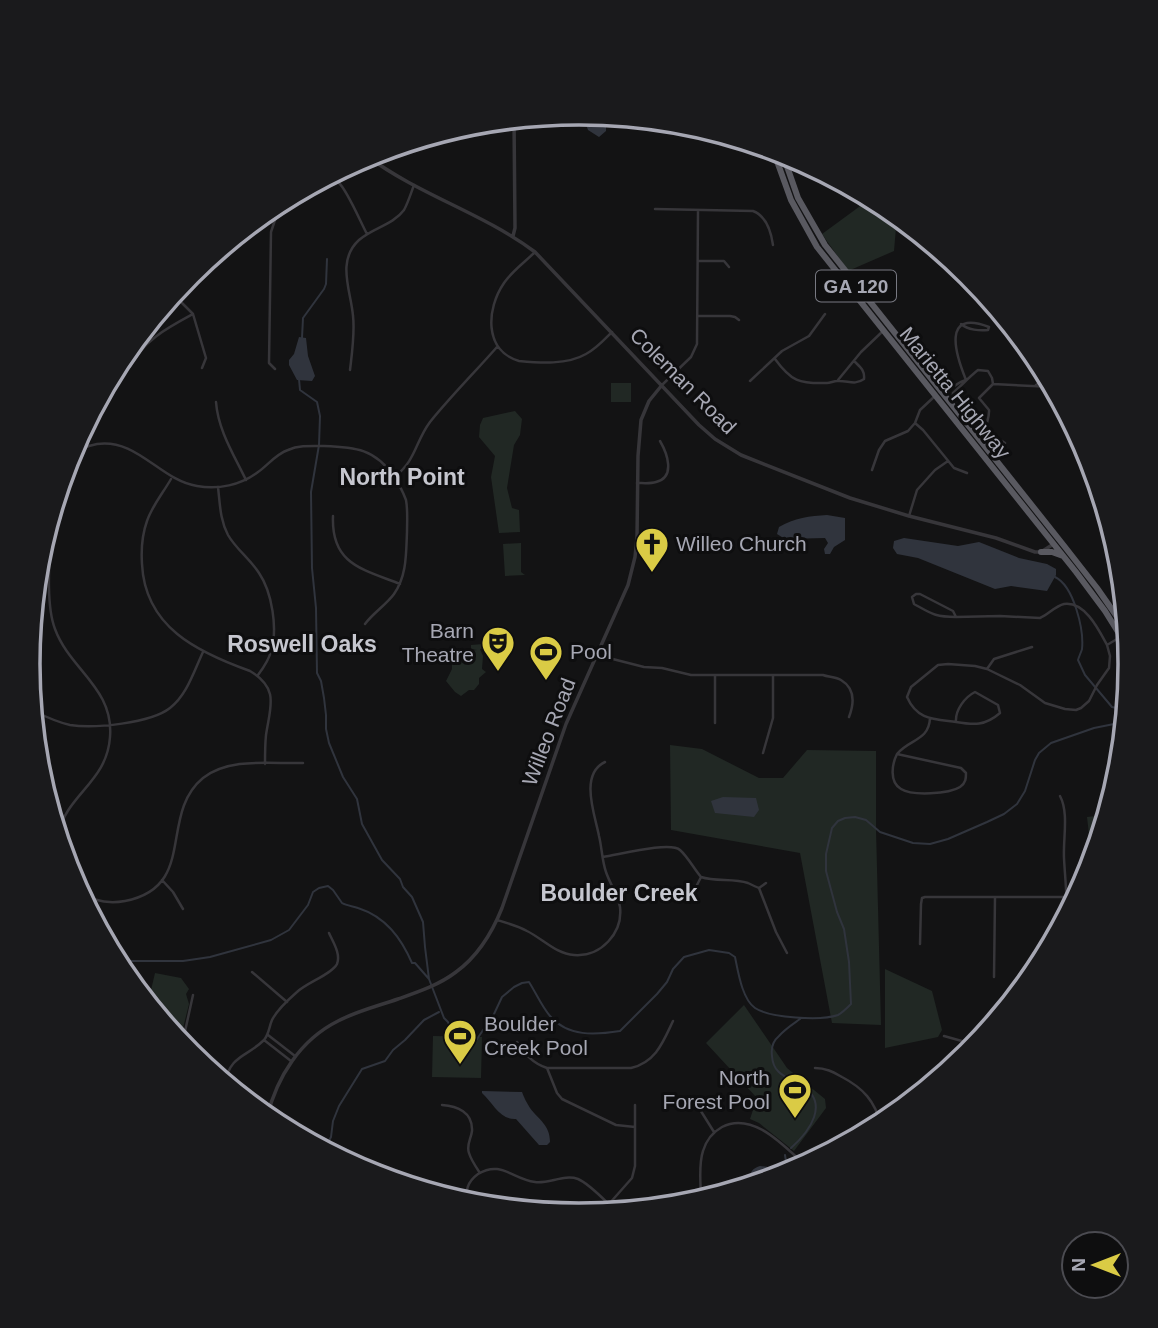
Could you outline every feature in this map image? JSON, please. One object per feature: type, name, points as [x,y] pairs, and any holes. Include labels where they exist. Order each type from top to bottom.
[{"type":"highway","name":"Marietta Highway","points":[[778,163],[791,200],[830,265],[1045,533],[1056,541],[1063,556],[1116,624]]},
{"type":"highway","name":"Marietta Highway","points":[[788,167],[803,207],[825,245],[1056,541],[1097,588],[1116,619]]},
{"type":"highway","points":[[1045,533],[1047,544],[1043,551],[1063,556]]},
{"type":"street","points":[[512,236],[515,228],[514,129]]},
{"type":"street","name":"Coleman Road","points":[[378,164],[512,236],[535,252],[707,432],[732,450],[850,498],[996,538],[1032,551],[1043,551]]},
{"type":"street","points":[[338,183],[367,234]]},
{"type":"street","points":[[350,370],[354,318],[346,282],[348,256],[358,241],[403,211],[414,185]]},
{"type":"street","points":[[654,209],[758,213],[772,235],[773,245]]},
{"type":"street","points":[[662,385],[688,361],[698,340],[698,211]]},
{"type":"street","points":[[275,220],[271,232],[269,363],[275,369]]},
{"type":"street","points":[[535,252],[508,278],[497,295],[491,327],[492,338],[497,347],[507,356],[519,361],[564,361],[588,353],[612,332]]},
{"type":"street","points":[[698,261],[724,261],[729,267]]},
{"type":"street","points":[[181,302],[197,322],[206,358],[202,368]]},
{"type":"street","points":[[137,356],[154,338],[193,314]]},
{"type":"street","points":[[750,381],[782,351],[810,336],[825,314]]},
{"type":"street","points":[[698,316],[730,316],[739,320]]},
{"type":"street","points":[[971,323],[989,328],[982,331],[961,324],[971,323]]},
{"type":"street","points":[[961,324],[957,331],[957,347],[966,380]]},
{"type":"street","points":[[775,359],[787,375],[796,380],[830,383],[838,380],[869,343],[883,331]]},
{"type":"street","points":[[394,477],[409,464],[432,420],[497,347]]},
{"type":"street","points":[[838,380],[856,383],[864,379],[863,370],[854,361]]},
{"type":"street","points":[[953,406],[953,393],[978,370],[989,373],[993,384]]},
{"type":"street","points":[[938,388],[948,390],[966,380]]},
{"type":"street","points":[[1035,386],[1039,383]]},
{"type":"street","points":[[1005,443],[987,436],[985,430],[989,410],[979,398],[993,384],[1040,386]]},
{"type":"street","name":"Willeo Road","points":[[270,1105],[291,1061],[314,1037],[337,1021],[422,990],[449,977],[463,967],[479,949],[497,920],[566,724],[626,591],[633,568],[637,537],[638,450],[642,415],[662,385]]},
{"type":"street","points":[[872,470],[884,441],[905,432],[915,423],[920,410],[935,396]]},
{"type":"street","points":[[216,402],[220,428],[246,480]]},
{"type":"street","points":[[915,423],[954,468],[967,473]]},
{"type":"street","points":[[637,483],[657,482],[666,474],[667,453],[660,441]]},
{"type":"street","points":[[86,447],[109,443],[121,445],[172,478],[194,486],[233,485],[259,472],[282,452],[305,446],[346,447],[361,450],[380,460],[404,494],[407,511],[406,562],[400,584],[390,599],[365,624]]},
{"type":"street","points":[[909,516],[917,490],[935,470],[948,461]]},
{"type":"street","points":[[172,478],[151,511],[144,529],[141,551],[144,581],[150,600],[161,617],[183,639],[203,652],[257,676],[267,687],[271,711],[265,738],[265,764]]},
{"type":"street","points":[[218,487],[226,531],[260,573],[271,600],[272,646],[267,661],[257,676]]},
{"type":"street","points":[[333,516],[334,539],[346,559],[360,568],[400,584]]},
{"type":"street","points":[[1043,551],[1056,541]]},
{"type":"street","points":[[50,563],[49,600],[53,623],[64,647],[101,694],[110,724],[109,746],[102,766],[63,817]]},
{"type":"street","points":[[956,617],[953,611],[920,594],[912,597],[914,604],[932,615],[941,617],[1040,618],[1063,604],[1071,605],[1091,618],[1111,656],[1109,668],[1089,701],[1076,710],[1061,709],[1045,703],[1020,685],[986,668],[938,665],[911,687],[908,697],[914,709],[930,718],[956,722],[978,725],[1000,713],[998,705],[975,692],[967,696],[957,713],[956,722]]},
{"type":"street","points":[[1107,645],[1117,639]]},
{"type":"street","points":[[986,668],[994,659],[1032,646]]},
{"type":"street","points":[[43,715],[79,726],[148,719],[159,715],[169,709],[184,693],[203,652]]},
{"type":"street","points":[[597,655],[691,675],[823,675],[841,680],[851,690],[854,703],[849,717]]},
{"type":"street","points":[[715,676],[715,723]]},
{"type":"street","points":[[763,753],[773,718],[773,676]]},
{"type":"street","points":[[897,754],[961,768],[966,772],[965,781],[960,787],[933,794],[902,790],[896,783],[893,773],[897,754],[904,746],[925,733],[930,718]]},
{"type":"street","points":[[497,920],[525,930],[566,954],[583,955],[599,949],[614,934],[620,914],[618,901],[606,873],[590,793],[595,770],[605,762]]},
{"type":"street","points":[[95,899],[120,902],[144,895],[162,880],[173,859],[182,808],[187,797],[208,775],[238,764],[303,763]]},
{"type":"street","points":[[1060,796],[1064,805],[1067,892]]},
{"type":"street","points":[[603,857],[659,847],[676,847],[701,877],[739,881],[759,888],[787,953]]},
{"type":"street","points":[[696,887],[701,877]]},
{"type":"street","points":[[162,880],[183,909]]},
{"type":"street","points":[[759,888],[766,883]]},
{"type":"street","points":[[994,977],[995,897]]},
{"type":"street","points":[[920,944],[922,898],[1064,897]]},
{"type":"street","points":[[228,1072],[236,1060],[264,1040],[272,1020],[287,1002],[305,985],[335,967],[338,956],[329,933]]},
{"type":"street","points":[[252,972],[287,1002]]},
{"type":"street","points":[[185,1031],[193,995]]},
{"type":"street","points":[[517,1042],[529,1059],[547,1068],[627,1068],[648,1061],[657,1053],[673,1021]]},
{"type":"street","points":[[268,1035],[295,1056]]},
{"type":"street","points":[[944,1037],[963,1042]]},
{"type":"street","points":[[264,1040],[291,1061]]},
{"type":"street","points":[[547,1068],[562,1099],[616,1125],[635,1127]]},
{"type":"street","points":[[815,1068],[826,1069],[855,1085],[868,1096],[877,1112]]},
{"type":"street","points":[[697,1099],[699,1108],[715,1132]]},
{"type":"street","points":[[442,1105],[460,1108],[470,1121],[472,1130],[468,1153],[480,1173]]},
{"type":"street","points":[[611,1202],[634,1175],[635,1105]]},
{"type":"street","points":[[701,1188],[702,1154],[715,1132],[726,1125],[755,1125],[796,1157]]},
{"type":"street","points":[[467,1190],[471,1179],[488,1169],[496,1168],[535,1182],[576,1178],[605,1202]]},
{"type":"shaded area","points":[[586,125],[606,126],[606,131],[599,137],[588,130]]},
{"type":"shaded area","points":[[861,205],[896,229],[894,251],[848,271],[822,234]]},
{"type":"shaded area","points":[[299,337],[306,338],[308,356],[315,376],[312,381],[297,380],[289,365]]},
{"type":"shaded area","points":[[611,383],[631,383],[631,402],[611,402]]},
{"type":"shaded area","points":[[515,411],[522,419],[520,435],[514,445],[507,488],[512,508],[519,510],[520,532],[499,533],[491,477],[495,456],[479,437],[480,425],[483,418]]},
{"type":"shaded area","points":[[827,515],[845,518],[845,540],[834,547],[830,554],[825,554],[824,549],[828,543],[825,538],[785,539],[777,534],[779,527],[790,521]]},
{"type":"shaded area","points":[[904,538],[958,546],[979,542],[1019,558],[1047,564],[1056,569],[1056,575],[1047,591],[1011,586],[995,589],[918,558],[897,554],[893,548],[894,541]]},
{"type":"shaded area","points":[[521,543],[521,572],[525,575],[505,576],[503,544]]},
{"type":"shaded area","points":[[483,644],[484,648],[480,649],[483,656],[482,669],[486,672],[479,678],[479,684],[474,690],[461,696],[446,681],[452,669],[452,653],[477,650],[471,649],[471,645]]},
{"type":"shaded area","points":[[670,745],[702,749],[759,778],[783,778],[807,750],[876,751],[881,1025],[832,1023],[800,853],[671,830]]},
{"type":"shaded area","points":[[723,797],[756,798],[759,810],[754,817],[715,813],[711,801]]},
{"type":"shaded area","points":[[1095,816],[1089,836],[1087,817]]},
{"type":"shaded area","points":[[885,969],[932,991],[942,1030],[938,1037],[885,1048]]},
{"type":"shaded area","points":[[155,973],[181,978],[189,989],[186,994],[189,1004],[183,1028],[174,1019],[151,991]]},
{"type":"shaded area","points":[[744,1005],[787,1068],[825,1099],[826,1108],[794,1151],[750,1119],[757,1098],[706,1043]]},
{"type":"shaded area","points":[[433,1036],[482,1037],[481,1078],[432,1077]]},
{"type":"shaded area","points":[[482,1091],[522,1092],[530,1108],[546,1127],[550,1142],[547,1145],[539,1145],[516,1119],[505,1117],[497,1110]]},
{"type":"shaded area","points":[[760,1166],[770,1168],[751,1174]]},
{"type":"waterway","points":[[302,338],[303,318],[326,284],[327,259]]},
{"type":"waterway","points":[[299,379],[300,390],[317,402],[320,416],[319,445],[311,492],[312,568],[317,673],[324,698],[329,743],[343,777],[357,799],[362,824],[382,860],[412,897],[423,922],[429,979]]},
{"type":"waterway","points":[[1055,577],[1068,589],[1076,609],[1082,641],[1078,660],[1085,675],[1112,707],[1116,708]]},
{"type":"waterway","points":[[130,961],[183,961],[210,957],[271,940],[289,930],[308,905],[313,892],[328,886],[342,903],[368,912],[391,930],[412,963],[429,979],[444,1018],[452,1033],[461,1042],[477,1039],[502,997],[514,987],[529,982],[547,1012],[565,1028],[592,1034],[620,1031],[657,994],[684,957],[709,950],[729,953],[735,957],[744,992],[755,1008],[772,1014],[796,1017],[830,1017],[843,1012],[851,1004],[844,929],[826,871],[826,854],[832,828],[838,821],[855,817],[866,820],[880,832],[913,843],[930,844],[948,839],[1004,814],[1017,804],[1025,791],[1035,760],[1051,743],[1114,724]]},
{"type":"waterway","points":[[329,1141],[339,1106],[362,1069],[385,1061],[424,1020],[439,1012]]},
{"type":"waterway","points":[[791,1148],[810,1126],[816,1109],[815,1100],[810,1092],[778,1071],[773,1062],[772,1051],[777,1038],[800,1019]]},
{"type":"waterway","points":[[785,1155],[786,1162]]},
{"type":"place","name":"Willeo Church","points":[[652,574]]},
{"type":"place","name":"Barn Theatre","points":[[498,673]]},
{"type":"place","name":"Pool","points":[[546,682]]},
{"type":"place","name":"Boulder Creek Pool","points":[[460,1066]]},
{"type":"place","name":"North Forest Pool","points":[[795,1120]]},
{"type":"district","name":"North Point","points":[[402,477]]},
{"type":"district","name":"Roswell Oaks","points":[[302,644]]},
{"type":"district","name":"Boulder Creek","points":[[619,893]]}]
